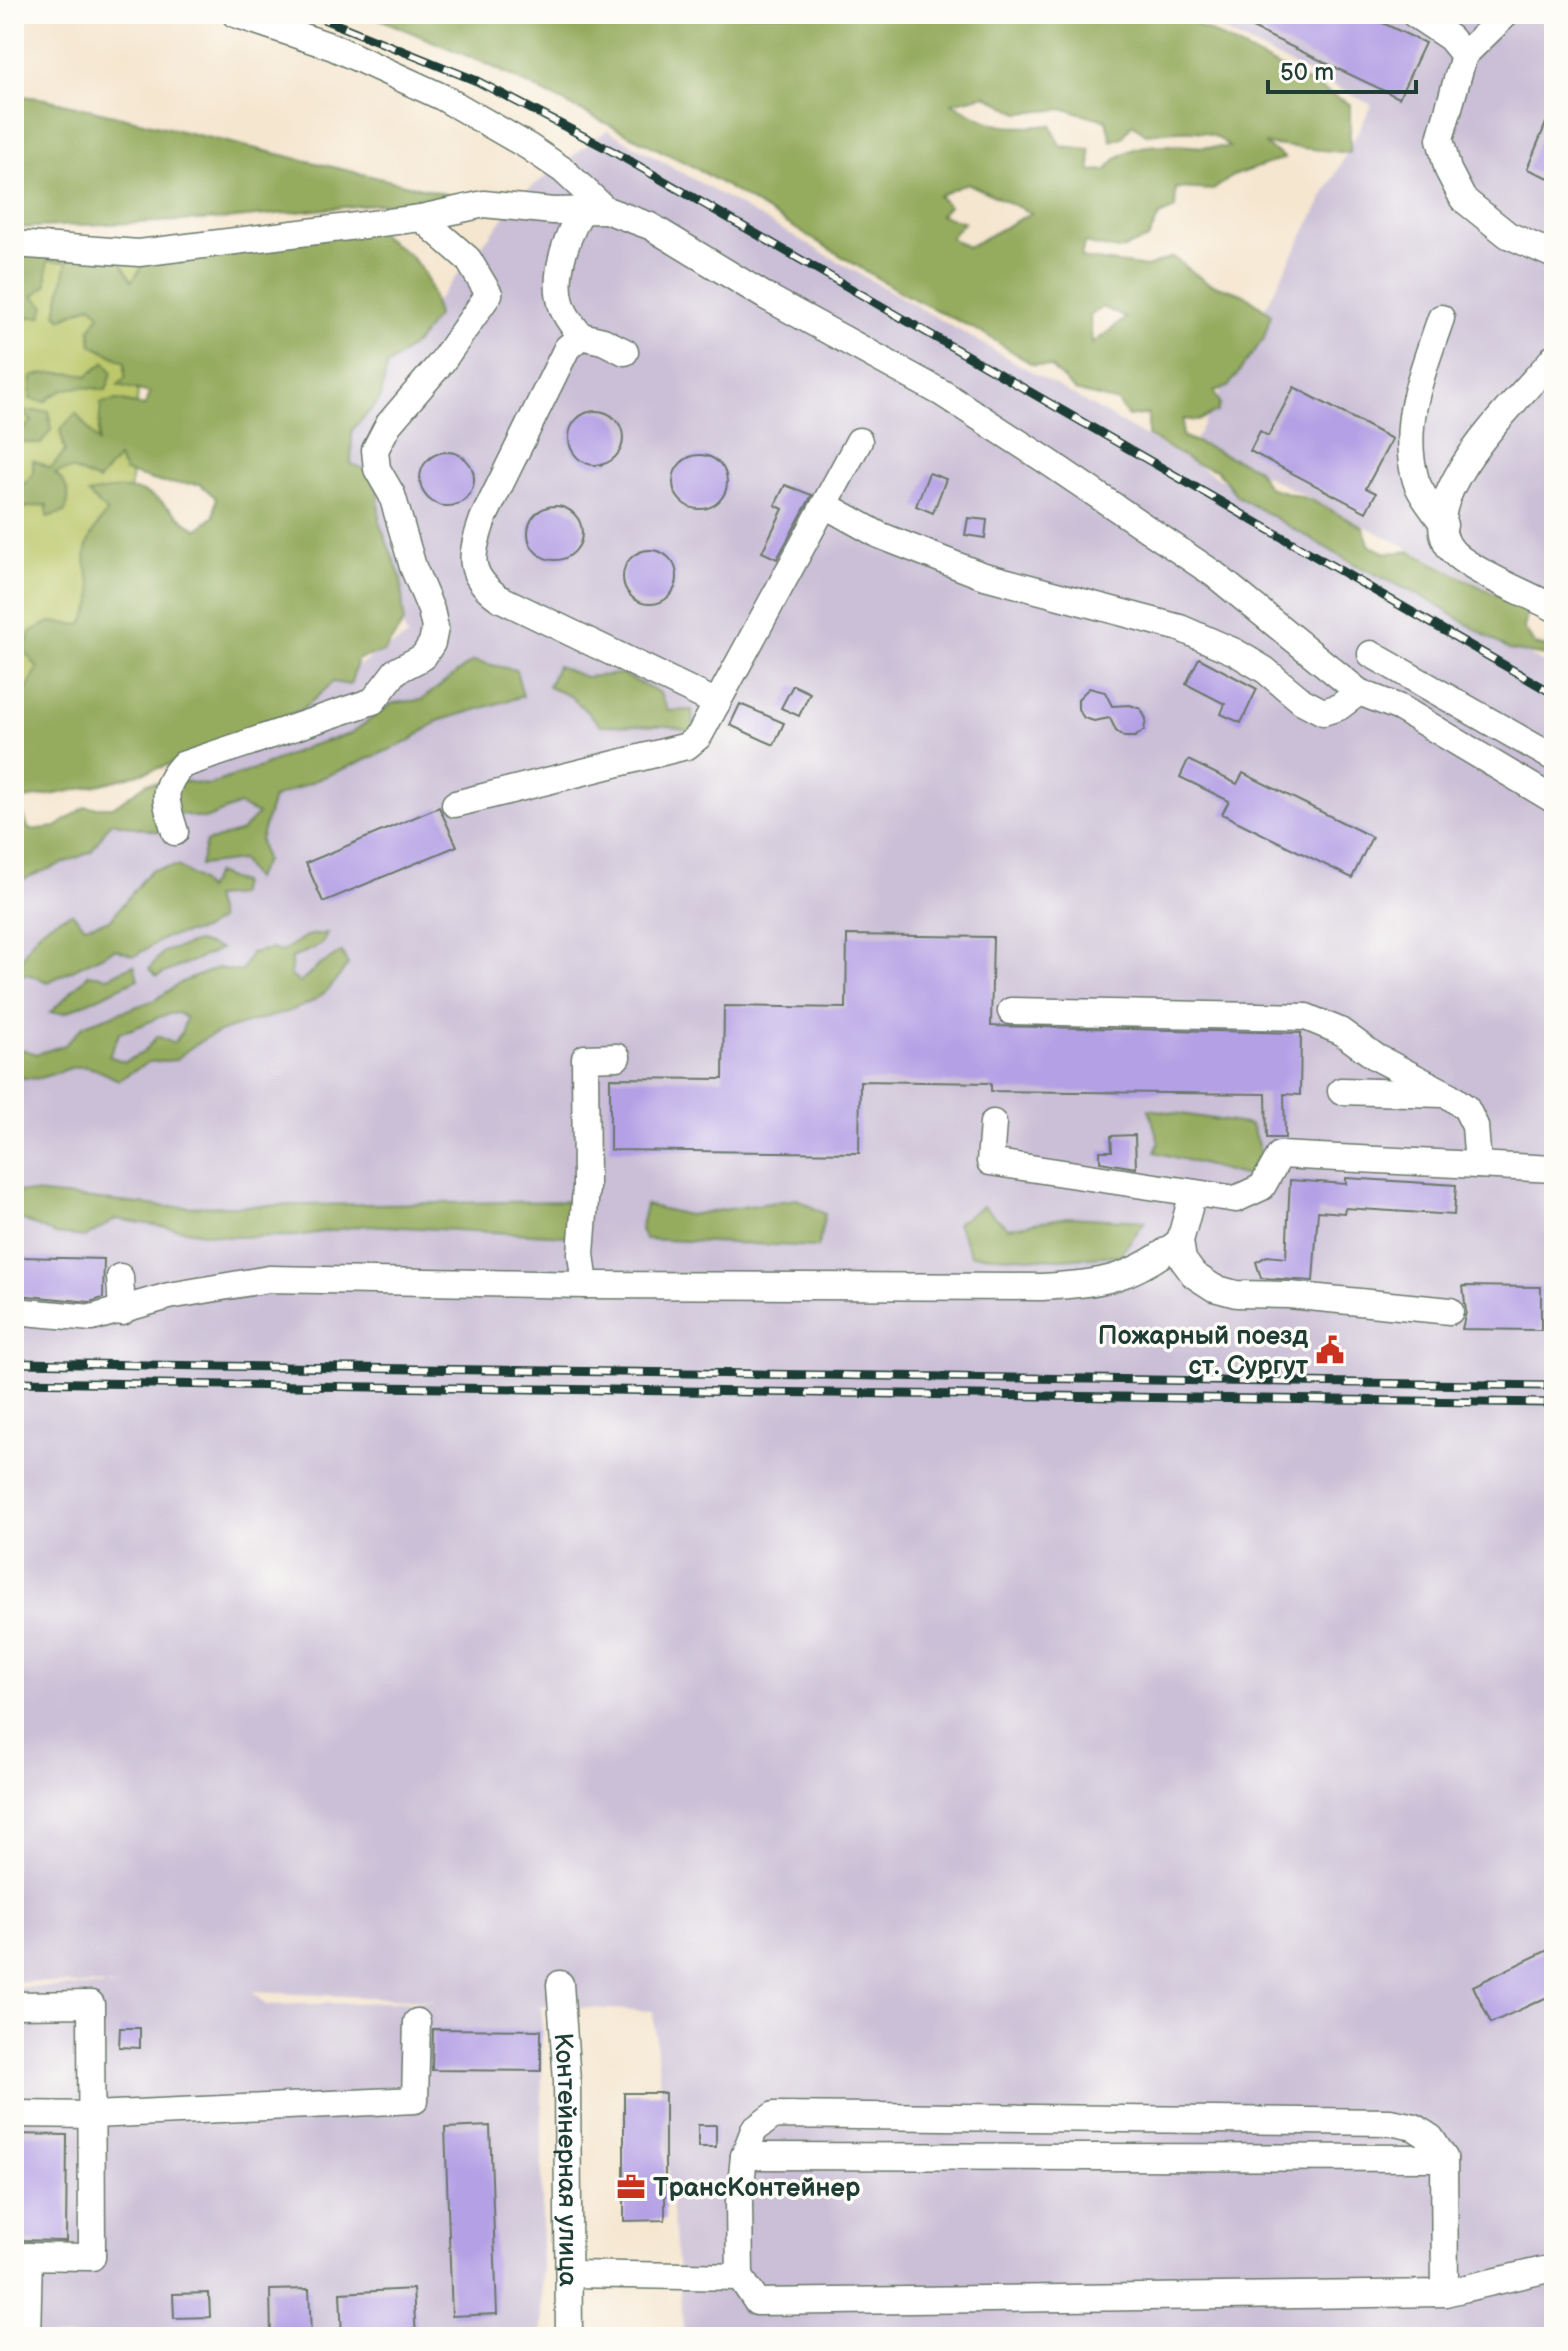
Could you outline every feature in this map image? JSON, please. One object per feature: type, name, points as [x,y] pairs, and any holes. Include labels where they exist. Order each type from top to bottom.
[{"type":"street","points":[[235,14],[333,47],[442,97],[563,170],[593,210]]},
{"type":"street","points":[[1414,14],[1450,38],[1464,55]]},
{"type":"street","points":[[1506,14],[1464,55],[1440,139],[1448,170],[1463,199],[1508,235],[1554,255]]},
{"type":"street","points":[[14,244],[139,253],[421,218],[484,204],[593,210],[650,226],[765,296],[942,393],[1214,574],[1359,692],[1400,708],[1554,800]]},
{"type":"street","points":[[593,210],[563,250],[560,282],[563,309],[581,336],[603,341],[625,352]]},
{"type":"street","points":[[175,832],[165,798],[168,781],[182,765],[373,701],[396,671],[423,657],[432,643],[435,628],[431,610],[413,567],[392,495],[377,469],[375,450],[388,425],[441,363],[489,294],[468,259],[421,218]]},
{"type":"street","points":[[1441,318],[1414,399],[1411,435],[1415,477],[1444,525]]},
{"type":"street","points":[[581,336],[567,348],[483,519],[473,548],[474,570],[480,584],[499,598],[717,703]]},
{"type":"street","points":[[1554,357],[1456,475],[1443,507],[1445,536],[1459,558],[1554,608]]},
{"type":"street","points":[[455,804],[687,746],[699,736],[859,441]]},
{"type":"street","points":[[825,505],[879,535],[981,575],[1180,628],[1235,652],[1265,670],[1302,701],[1323,712],[1339,707],[1359,692]]},
{"type":"street","points":[[1371,654],[1554,758]]},
{"type":"street","points":[[1011,1011],[1306,1017],[1340,1031],[1376,1057],[1447,1094],[1466,1108],[1475,1126],[1478,1165]]},
{"type":"street","points":[[585,1285],[581,1254],[586,1187],[585,1058],[617,1057]]},
{"type":"street","points":[[1341,1091],[1447,1094]]},
{"type":"street","points":[[993,1123],[990,1162],[1236,1199],[1262,1187],[1280,1155],[1554,1169]]},
{"type":"street","points":[[1193,1193],[1180,1241],[1183,1260],[1194,1275],[1214,1288],[1236,1294],[1289,1295],[1450,1311]]},
{"type":"street","points":[[14,1311],[92,1318],[122,1312],[169,1296],[269,1279],[585,1285],[1080,1285],[1124,1277],[1180,1241]]},
{"type":"street","points":[[120,1277],[122,1312]]},
{"type":"street","name":"Контейнерная улица","points":[[560,1984],[567,2081],[571,2274],[569,2337]]},
{"type":"street","points":[[14,2005],[91,2004],[92,2257],[22,2256],[27,2337]]},
{"type":"street","points":[[14,2114],[93,2115],[415,2100],[417,2022]]},
{"type":"street","points":[[1445,2293],[1444,2158],[1431,2138],[1414,2127],[1390,2122],[774,2115],[754,2130],[744,2156],[739,2202],[740,2277],[757,2302],[1445,2293],[1544,2270]]},
{"type":"street","points":[[744,2156],[1444,2158]]},
{"type":"street","points":[[571,2274],[740,2277]]},
{"type":"shaded area","points":[[1189,14],[1554,14],[1554,622],[1195,440],[1372,105]]},
{"type":"shaded area","points":[[607,130],[1554,669],[1554,2337],[684,2337],[653,2011],[542,2006],[542,2337],[14,2337],[14,1987],[127,1987],[14,1981],[14,866],[407,637],[332,429],[525,192]],"holes":[[[252,1992],[434,2000],[266,2005]]]},
{"type":"green space","points":[[368,14],[1176,14],[1350,104],[1350,153],[1264,144],[1285,158],[1233,176],[1213,190],[1176,188],[1175,209],[1159,216],[1148,239],[1118,250],[1084,243],[1081,258],[1147,267],[1173,257],[1206,282],[1245,295],[1271,314],[1264,338],[1228,387],[1214,391],[1220,404],[1217,412],[1197,421],[1183,419],[1182,436],[1256,468],[1268,487],[1311,500],[1363,527],[1370,546],[1387,553],[1410,551],[1528,611],[1524,628],[1535,645],[1554,648],[1552,657],[1509,650],[1427,599],[1356,565],[1237,496],[1217,470],[1196,464],[1148,436],[1148,414],[1128,417],[1118,402],[1075,391],[1051,367],[1032,364],[983,333],[904,294],[694,167],[489,65]],"holes":[[[985,95],[1019,113],[1065,109],[1106,120],[1111,141],[1123,137],[1132,124],[1146,134],[1201,132],[1229,147],[1146,146],[1131,150],[1107,170],[1091,171],[1090,149],[1060,146],[1051,125],[999,125],[952,103]],[[967,183],[1031,213],[968,247],[950,238],[964,222],[940,215],[949,206],[938,196]],[[1102,307],[1126,318],[1092,344],[1090,316]]]},
{"type":"green space","points":[[14,95],[46,99],[455,196],[226,219],[14,228]]},
{"type":"green space","points":[[377,230],[420,267],[431,290],[437,316],[417,342],[387,366],[380,400],[352,430],[351,464],[365,469],[378,490],[379,522],[401,578],[404,622],[384,652],[358,659],[350,685],[333,682],[300,710],[268,726],[165,766],[95,786],[24,799],[22,810],[29,830],[56,827],[85,807],[113,807],[147,783],[183,781],[208,785],[309,746],[350,734],[393,703],[421,700],[473,661],[516,670],[523,696],[438,721],[408,742],[273,798],[260,840],[265,861],[254,879],[241,860],[200,865],[206,842],[242,831],[258,814],[239,805],[205,819],[173,812],[159,832],[111,822],[91,852],[14,883],[14,698],[21,700],[38,668],[24,651],[30,632],[50,622],[81,625],[89,611],[92,591],[85,557],[87,546],[107,512],[88,494],[137,490],[158,500],[197,530],[214,516],[216,498],[200,484],[163,483],[125,472],[118,458],[98,481],[72,469],[55,473],[68,491],[65,512],[47,517],[47,505],[14,509],[14,487],[24,484],[33,474],[33,460],[51,468],[65,451],[60,430],[76,413],[98,442],[101,403],[117,400],[145,406],[150,393],[118,385],[125,378],[125,362],[92,345],[90,330],[100,314],[91,305],[61,319],[56,314],[67,262],[47,261],[47,285],[33,296],[45,306],[41,317],[14,317],[14,234],[120,260],[132,281],[148,258]]},
{"type":"green space","points":[[14,248],[148,258],[119,638],[50,715],[14,720]]},
{"type":"green space","points":[[105,362],[112,372],[106,390],[74,388],[59,392],[45,402],[30,399],[32,377],[59,373],[87,376]]},
{"type":"green space","points":[[20,411],[49,411],[51,430],[41,444],[22,442],[21,431],[32,421]]},
{"type":"green space","points":[[557,666],[585,677],[622,674],[660,693],[668,711],[692,710],[694,732],[669,726],[601,725],[570,696],[548,687]]},
{"type":"green space","points":[[178,866],[200,881],[206,890],[216,873],[241,883],[238,895],[213,897],[219,920],[203,930],[167,937],[134,956],[115,949],[48,982],[27,974],[14,978],[14,961],[19,965],[34,938],[45,926],[72,913],[85,926],[110,920],[151,870]]},
{"type":"green space","points":[[328,933],[321,945],[292,958],[290,975],[300,983],[317,967],[342,952],[348,965],[327,991],[307,1004],[232,1027],[194,1045],[176,1060],[149,1062],[118,1080],[86,1067],[37,1079],[14,1077],[14,1063],[21,1049],[37,1054],[65,1045],[84,1025],[155,1000],[182,982],[218,968],[241,972],[251,953],[271,949],[281,952],[306,936]],"holes":[[[178,1013],[186,1018],[181,1034],[173,1043],[157,1036],[144,1052],[125,1062],[109,1056],[120,1032],[170,1014]]]},
{"type":"green space","points":[[197,942],[221,949],[157,976],[149,969],[163,952]]},
{"type":"green space","points":[[134,965],[138,979],[65,1013],[50,1013],[89,974],[108,977]]},
{"type":"green space","points":[[1149,1109],[1251,1125],[1261,1154],[1247,1176],[1155,1152],[1159,1143]]},
{"type":"green space","points":[[14,1191],[169,1207],[576,1201],[566,1236],[366,1225],[297,1236],[229,1237],[116,1219],[86,1237],[55,1234],[14,1216]]},
{"type":"green space","points":[[797,1199],[825,1214],[818,1247],[645,1239],[640,1230],[646,1205],[688,1215]]},
{"type":"green space","points":[[983,1206],[1008,1228],[1067,1217],[1145,1221],[1120,1255],[1058,1259],[971,1255],[957,1223]]},
{"type":"building","points":[[1223,14],[1364,14],[1425,43],[1399,98]]},
{"type":"building","points":[[1554,104],[1554,180],[1527,169]]},
{"type":"building","points":[[1294,387],[1392,439],[1366,488],[1376,493],[1366,512],[1250,451],[1260,431],[1268,436]]},
{"type":"building","points":[[596,411],[615,419],[623,438],[615,457],[596,465],[577,457],[569,438],[577,419]]},
{"type":"building","points":[[447,452],[466,460],[474,479],[466,498],[447,506],[428,498],[420,479],[428,460]]},
{"type":"building","points":[[700,455],[719,463],[727,482],[719,501],[700,509],[681,501],[673,482],[681,463]]},
{"type":"building","points":[[929,473],[946,479],[933,513],[916,506]]},
{"type":"building","points":[[785,485],[812,495],[777,559],[762,552],[783,509],[775,505]]},
{"type":"building","points":[[555,506],[574,514],[582,533],[574,552],[555,560],[536,552],[528,533],[536,514]]},
{"type":"building","points":[[968,518],[987,520],[985,538],[965,535]]},
{"type":"building","points":[[650,550],[669,558],[677,577],[669,596],[650,604],[631,596],[623,577],[631,558]]},
{"type":"building","points":[[1199,658],[1257,689],[1241,723],[1221,714],[1225,704],[1186,684]]},
{"type":"building","points":[[793,685],[810,693],[799,716],[781,708]]},
{"type":"building","points":[[1089,688],[1105,692],[1112,706],[1130,705],[1141,709],[1146,719],[1144,730],[1135,737],[1124,737],[1116,731],[1110,718],[1094,721],[1084,718],[1078,709],[1078,699]]},
{"type":"building","points":[[740,704],[784,723],[774,745],[730,725]]},
{"type":"building","points":[[1188,760],[1237,784],[1243,773],[1372,837],[1352,878],[1222,814],[1229,801],[1180,777]]},
{"type":"building","points":[[439,807],[457,846],[323,902],[306,863]]},
{"type":"building","points":[[847,935],[993,937],[991,1026],[1301,1033],[1300,1095],[1284,1094],[1285,1138],[1267,1138],[1266,1094],[991,1091],[991,1083],[860,1081],[859,1153],[610,1150],[610,1078],[723,1079],[724,1006],[846,1008]]},
{"type":"building","points":[[1135,1135],[1136,1168],[1100,1162],[1100,1151],[1112,1151],[1111,1136]]},
{"type":"building","points":[[1346,1178],[1456,1185],[1454,1215],[1345,1208],[1344,1213],[1318,1211],[1313,1281],[1261,1278],[1256,1262],[1267,1256],[1286,1258],[1290,1180],[1346,1184]]},
{"type":"building","points":[[19,1257],[104,1259],[103,1298],[90,1302],[18,1295]]},
{"type":"building","points":[[1463,1286],[1541,1287],[1541,1330],[1462,1329],[1466,1312]]},
{"type":"building","points":[[1554,1947],[1554,1994],[1491,2023],[1473,1986]]},
{"type":"building","points":[[120,2028],[140,2028],[140,2048],[119,2047]]},
{"type":"building","points":[[433,2029],[541,2030],[541,2071],[432,2070]]},
{"type":"building","points":[[624,2093],[665,2093],[665,2220],[624,2221]]},
{"type":"building","points":[[698,2125],[716,2125],[716,2147],[698,2147]]},
{"type":"building","points":[[490,2126],[497,2314],[452,2316],[445,2128]]},
{"type":"building","points":[[14,2134],[67,2135],[66,2241],[14,2240]]},
{"type":"building","points":[[309,2289],[311,2334],[271,2335],[270,2290]]},
{"type":"building","points":[[413,2289],[416,2337],[342,2337],[340,2293]]},
{"type":"building","points":[[209,2293],[210,2317],[174,2318],[173,2294]]},
{"type":"railway","points":[[311,14],[477,81],[614,152],[1554,694]]},
{"type":"railway","points":[[14,1363],[1554,1386]]},
{"type":"railway","points":[[14,1382],[1554,1403]]},
{"type":"place","name":"Пожарный поезд ст. Сургут","points":[[1330,1350]]},
{"type":"place","name":"ТрансКонтейнер","points":[[631,2187]]}]
